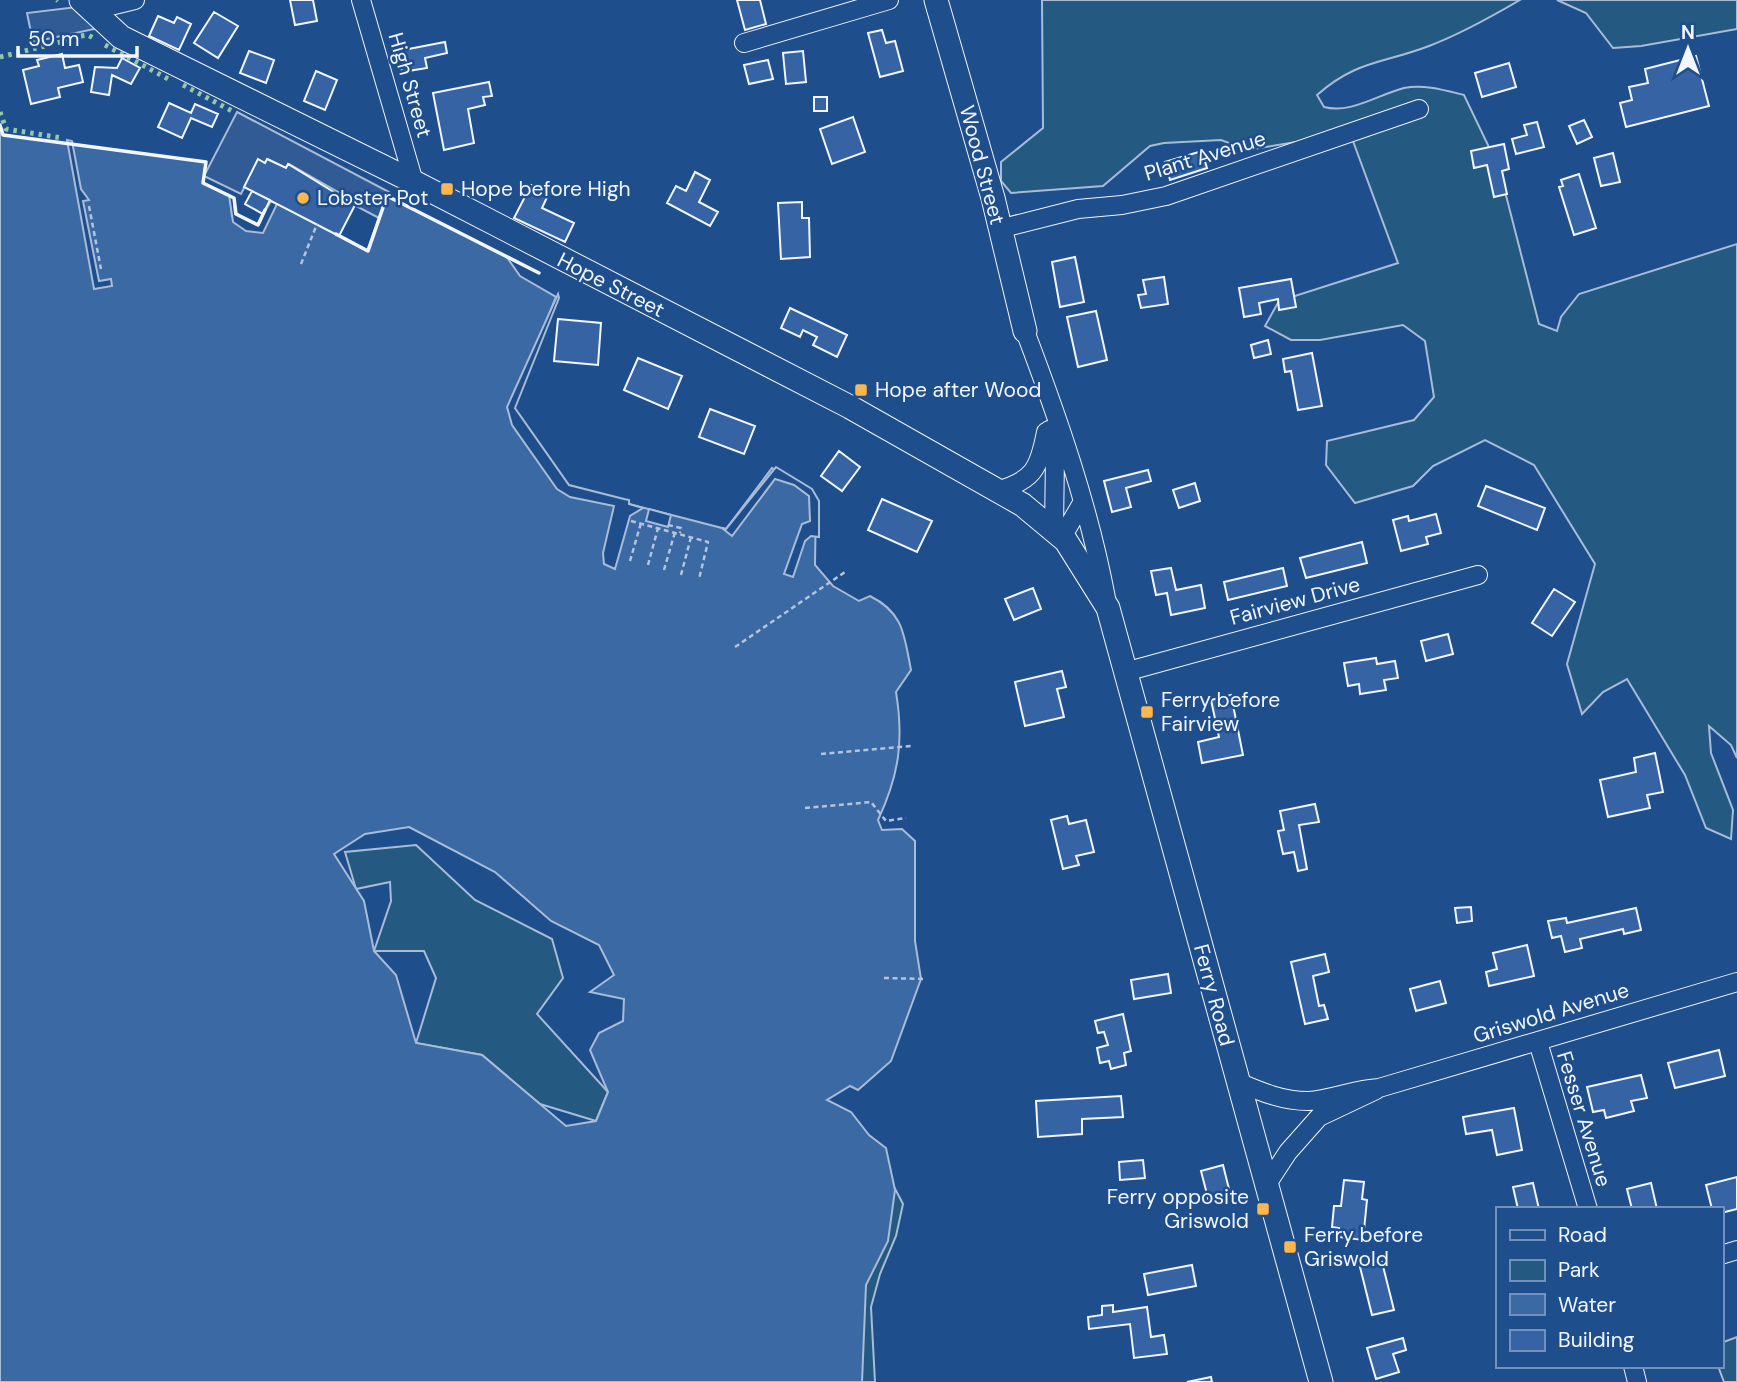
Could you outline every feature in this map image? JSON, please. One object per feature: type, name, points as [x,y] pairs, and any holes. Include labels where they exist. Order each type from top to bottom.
[{"type":"main road","name":"Wood Street","points":[[936,0],[1025,331]]},
{"type":"main road","name":"Hope Street","points":[[86,6],[121,37],[414,182],[850,407],[1023,505],[1057,535],[1108,608]]},
{"type":"main road","name":"Ferry Road","points":[[1108,608],[1321,1382]]},
{"type":"street","points":[[86,6],[135,0]]},
{"type":"street","name":"High Street","points":[[361,0],[414,182]]},
{"type":"street","points":[[744,43],[889,0]]},
{"type":"street","name":"Plant Avenue","points":[[999,229],[1078,209],[1122,205],[1166,196],[1419,109]]},
{"type":"street","name":"Wood Street","points":[[1025,331],[1055,454],[1057,535]]},
{"type":"street","name":"Wood Street","points":[[1025,331],[1059,425],[1098,558],[1108,608]]},
{"type":"street","name":"Wood Street","points":[[996,491],[1025,482],[1034,471],[1041,456],[1047,425]]},
{"type":"street","points":[[1057,535],[1082,503]]},
{"type":"street","name":"Fairview Drive","points":[[1125,672],[1478,575]]},
{"type":"street","name":"Griswold Avenue","points":[[1379,1088],[1737,982]]},
{"type":"street","name":"Fesser Avenue","points":[[1538,1042],[1586,1207]]},
{"type":"street","points":[[1238,1082],[1284,1099],[1310,1101],[1354,1089],[1379,1088]]},
{"type":"street","points":[[1267,1184],[1288,1152],[1319,1117],[1362,1099],[1379,1088]]},
{"type":"path","points":[[87,200],[101,270]]},
{"type":"path","points":[[301,264],[317,224]]},
{"type":"path","points":[[631,521],[708,542],[699,579]]},
{"type":"path","points":[[630,561],[641,523]]},
{"type":"path","points":[[668,525],[683,529],[680,534]]},
{"type":"path","points":[[648,565],[658,528]]},
{"type":"path","points":[[664,570],[675,532]]},
{"type":"path","points":[[681,575],[691,537]]},
{"type":"path","points":[[735,647],[845,572]]},
{"type":"path","points":[[821,754],[911,746]]},
{"type":"path","points":[[805,808],[871,802],[886,821],[906,818]]},
{"type":"path","points":[[884,978],[925,979]]},
{"type":"green space","points":[[1042,0],[1520,0],[1441,41],[1345,75],[1317,95],[1324,107],[1344,108],[1412,87],[1434,88],[1464,95],[1499,168],[1539,324],[1557,331],[1561,317],[1579,294],[1737,244],[1737,758],[1731,745],[1709,726],[1711,753],[1733,810],[1731,839],[1706,828],[1685,775],[1627,679],[1603,692],[1582,714],[1567,664],[1595,564],[1534,465],[1485,440],[1433,466],[1413,486],[1355,503],[1326,465],[1327,441],[1414,420],[1434,397],[1425,341],[1403,325],[1320,340],[1291,340],[1265,326],[1279,301],[1398,263],[1350,133],[1248,150],[1221,140],[1164,143],[1150,146],[1103,186],[1011,193],[1001,181],[1001,162],[1043,128]]},
{"type":"green space","points":[[1557,0],[1737,0],[1737,29],[1641,46],[1613,48],[1586,13]]},
{"type":"green space","points":[[416,845],[475,900],[552,939],[563,978],[537,1014],[608,1092],[596,1121],[540,1104],[482,1055],[416,1043],[436,978],[424,951],[374,951],[391,901],[390,882],[356,889],[345,852]]},
{"type":"green space","points":[[892,1183],[903,1204],[896,1236],[880,1274],[871,1307],[875,1382],[851,1382],[854,1316]]},
{"type":"green space","points":[[1737,1337],[1737,1382],[1724,1382],[1719,1368],[1723,1368],[1723,1342]]},
{"type":"shaded area","points":[[77,7],[99,28],[33,42],[27,13]]},
{"type":"shaded area","points":[[237,112],[389,192],[379,218],[337,196],[338,192],[289,164],[286,168],[268,159],[265,163],[258,160],[241,194],[204,176]]},
{"type":"water","points":[[0,125],[4,135],[206,162],[203,183],[230,196],[232,216],[259,229],[274,202],[367,251],[387,196],[506,256],[520,276],[556,297],[511,408],[567,488],[726,529],[772,468],[816,501],[815,565],[833,586],[859,601],[870,596],[890,610],[901,626],[906,646],[911,670],[896,692],[900,726],[898,758],[891,788],[878,820],[882,830],[902,829],[915,841],[915,941],[921,979],[891,1061],[858,1090],[850,1086],[827,1100],[851,1112],[869,1135],[886,1148],[895,1190],[888,1241],[866,1285],[862,1382],[0,1382]],"holes":[[[409,827],[495,872],[551,921],[599,945],[614,975],[590,992],[624,999],[623,1021],[599,1033],[590,1050],[608,1092],[596,1121],[566,1126],[482,1055],[416,1043],[396,975],[374,951],[364,901],[334,854],[365,834]]]},
{"type":"pier","points":[[67,140],[72,141],[81,189],[89,200],[83,201],[99,281],[111,279],[112,286],[94,289]]},
{"type":"pier","points":[[229,195],[234,198],[235,214],[257,225],[271,201],[277,204],[263,233],[246,231],[233,222]]},
{"type":"pier","points":[[558,294],[559,298],[515,408],[569,485],[629,500],[629,504],[643,508],[630,516],[615,569],[604,564],[603,553],[614,506],[570,497],[557,489],[512,425],[507,407]]},
{"type":"pier","points":[[776,467],[812,489],[819,501],[819,537],[811,536],[805,541],[793,577],[784,574],[802,524],[810,521],[809,496],[794,485],[775,479],[732,536],[722,528],[726,529]]},
{"type":"pier","points":[[649,509],[671,515],[668,527],[646,521]]},
{"type":"building","points":[[290,0],[313,0],[317,21],[295,25]]},
{"type":"building","points":[[737,0],[760,0],[766,24],[745,30]]},
{"type":"building","points":[[214,12],[238,26],[218,58],[194,43]]},
{"type":"building","points":[[158,16],[174,23],[177,17],[191,24],[179,50],[149,36]]},
{"type":"building","points":[[882,30],[886,43],[895,41],[903,71],[880,77],[868,33]]},
{"type":"building","points":[[445,42],[447,53],[425,58],[427,68],[402,72],[398,51]]},
{"type":"building","points":[[249,51],[274,60],[266,83],[240,73]]},
{"type":"building","points":[[803,51],[806,82],[786,84],[783,53]]},
{"type":"building","points":[[62,54],[65,68],[79,65],[83,82],[58,88],[60,97],[31,104],[23,70],[39,66],[37,60]]},
{"type":"building","points":[[1696,56],[1709,106],[1626,127],[1620,103],[1632,100],[1629,87],[1648,83],[1645,69]]},
{"type":"building","points":[[122,58],[140,68],[131,84],[112,75],[109,95],[91,92],[95,67],[117,68]]},
{"type":"building","points":[[768,60],[773,79],[749,84],[744,65]]},
{"type":"building","points":[[1509,63],[1516,87],[1482,97],[1475,73]]},
{"type":"building","points":[[316,71],[337,80],[325,110],[304,101]]},
{"type":"building","points":[[489,82],[492,96],[483,97],[485,105],[468,109],[474,143],[444,150],[433,93]]},
{"type":"building","points":[[814,97],[827,97],[827,111],[814,111]]},
{"type":"building","points":[[169,103],[191,113],[195,104],[218,114],[212,127],[191,118],[182,138],[158,127]]},
{"type":"building","points":[[853,117],[865,152],[832,164],[820,129]]},
{"type":"building","points":[[1584,120],[1592,137],[1577,144],[1569,126]]},
{"type":"building","points":[[1537,122],[1544,147],[1516,154],[1512,139],[1527,135],[1524,125]]},
{"type":"building","points":[[1504,144],[1509,169],[1502,171],[1507,194],[1494,197],[1487,165],[1474,168],[1471,151]]},
{"type":"building","points":[[1202,151],[1207,168],[1170,180],[1165,162]]},
{"type":"building","points":[[1613,153],[1620,182],[1601,186],[1594,158]]},
{"type":"building","name":"Lobster Pot","points":[[258,159],[265,163],[267,159],[286,168],[288,164],[355,205],[339,236],[244,187]]},
{"type":"building","points":[[695,172],[710,180],[699,202],[718,212],[710,226],[667,203],[676,186],[686,191]]},
{"type":"building","points":[[1579,174],[1596,228],[1574,235],[1559,187],[1563,186],[1561,180]]},
{"type":"building","points":[[531,185],[549,193],[542,208],[574,223],[565,242],[514,218]]},
{"type":"building","points":[[252,191],[270,200],[263,214],[245,204]]},
{"type":"building","points":[[802,202],[802,218],[809,218],[810,257],[781,259],[778,203]]},
{"type":"building","points":[[1075,257],[1084,302],[1060,307],[1052,262]]},
{"type":"building","points":[[1164,277],[1168,304],[1141,308],[1138,295],[1146,294],[1143,280]]},
{"type":"building","points":[[1291,279],[1296,307],[1279,310],[1278,299],[1259,303],[1261,314],[1244,317],[1239,288]]},
{"type":"building","points":[[790,308],[847,335],[837,357],[813,345],[817,337],[803,330],[800,337],[781,328]]},
{"type":"building","points":[[1096,311],[1107,360],[1078,367],[1067,317]]},
{"type":"building","points":[[558,319],[601,323],[598,365],[554,361]]},
{"type":"building","points":[[1268,340],[1271,354],[1254,358],[1251,345]]},
{"type":"building","points":[[1312,353],[1322,406],[1298,410],[1291,371],[1285,372],[1283,359]]},
{"type":"building","points":[[638,358],[682,376],[668,409],[624,390]]},
{"type":"building","points":[[710,409],[755,426],[744,454],[699,437]]},
{"type":"building","points":[[839,451],[860,467],[842,491],[821,476]]},
{"type":"building","points":[[1148,470],[1151,481],[1126,488],[1131,507],[1112,512],[1104,481]]},
{"type":"building","points":[[1195,483],[1200,501],[1179,508],[1173,490]]},
{"type":"building","points":[[1486,486],[1545,508],[1537,530],[1478,506]]},
{"type":"building","points":[[882,499],[932,521],[917,552],[868,530]]},
{"type":"building","points":[[1436,514],[1441,533],[1426,537],[1428,544],[1401,551],[1393,520],[1408,516],[1409,521]]},
{"type":"building","points":[[1362,542],[1367,563],[1306,578],[1300,558]]},
{"type":"building","points":[[1171,568],[1176,590],[1201,585],[1205,608],[1171,615],[1167,593],[1156,595],[1151,571]]},
{"type":"building","points":[[1283,568],[1287,586],[1228,600],[1224,582]]},
{"type":"building","points":[[1033,588],[1041,609],[1014,620],[1005,599]]},
{"type":"building","points":[[1554,589],[1575,602],[1552,636],[1532,623]]},
{"type":"building","points":[[1448,634],[1453,654],[1426,661],[1421,641]]},
{"type":"building","points":[[1376,658],[1377,664],[1395,661],[1398,678],[1384,680],[1386,690],[1360,694],[1359,684],[1348,686],[1344,663]]},
{"type":"building","points":[[1062,671],[1066,687],[1057,689],[1064,717],[1025,726],[1015,682]]},
{"type":"building","points":[[1231,695],[1243,755],[1202,763],[1198,742],[1219,737],[1211,700]]},
{"type":"building","points":[[1655,753],[1663,792],[1647,795],[1650,808],[1608,817],[1600,780],[1636,772],[1634,758]]},
{"type":"building","points":[[1315,804],[1319,822],[1299,825],[1307,869],[1298,871],[1294,852],[1283,854],[1278,831],[1284,830],[1280,811]]},
{"type":"building","points":[[1067,816],[1069,824],[1086,820],[1094,852],[1076,856],[1079,865],[1063,869],[1051,820]]},
{"type":"building","points":[[1471,907],[1472,921],[1457,923],[1455,908]]},
{"type":"building","points":[[1636,908],[1641,930],[1624,934],[1623,929],[1580,939],[1582,948],[1565,952],[1561,936],[1552,938],[1548,921],[1566,918],[1567,923]]},
{"type":"building","points":[[1527,945],[1534,976],[1489,986],[1486,972],[1497,969],[1493,953]]},
{"type":"building","points":[[1325,954],[1329,972],[1313,976],[1319,1006],[1324,1005],[1328,1019],[1305,1024],[1291,962]]},
{"type":"building","points":[[1168,974],[1171,993],[1134,999],[1131,980]]},
{"type":"building","points":[[1440,981],[1446,1003],[1416,1011],[1410,989]]},
{"type":"building","points":[[1123,1014],[1131,1051],[1124,1053],[1126,1065],[1111,1069],[1109,1061],[1100,1063],[1097,1048],[1108,1045],[1104,1032],[1098,1033],[1095,1021]]},
{"type":"building","points":[[1719,1050],[1725,1076],[1675,1088],[1668,1063]]},
{"type":"building","points":[[1641,1075],[1647,1098],[1631,1101],[1634,1111],[1606,1118],[1604,1110],[1593,1112],[1587,1087]]},
{"type":"building","points":[[1121,1096],[1123,1117],[1082,1119],[1082,1134],[1038,1137],[1036,1101]]},
{"type":"building","points":[[1514,1108],[1522,1150],[1497,1155],[1492,1130],[1466,1134],[1463,1117]]},
{"type":"building","points":[[1143,1160],[1145,1178],[1120,1180],[1119,1162]]},
{"type":"building","points":[[1223,1165],[1231,1197],[1209,1202],[1201,1171]]},
{"type":"building","points":[[1737,1177],[1737,1209],[1723,1212],[1723,1207],[1712,1207],[1706,1185]]},
{"type":"building","points":[[1344,1180],[1364,1182],[1362,1199],[1367,1200],[1363,1240],[1338,1237],[1339,1228],[1332,1227],[1334,1206],[1341,1206]]},
{"type":"building","points":[[1533,1183],[1539,1207],[1518,1207],[1513,1187]]},
{"type":"building","points":[[1651,1183],[1657,1207],[1632,1207],[1627,1189]]},
{"type":"building","points":[[1382,1262],[1394,1310],[1372,1315],[1360,1267]]},
{"type":"building","points":[[1192,1265],[1196,1286],[1148,1295],[1144,1274]]},
{"type":"building","points":[[1113,1305],[1113,1312],[1147,1307],[1151,1337],[1164,1335],[1167,1354],[1134,1358],[1130,1324],[1089,1329],[1088,1317],[1102,1315],[1102,1306]]},
{"type":"building","points":[[1403,1338],[1406,1350],[1393,1354],[1399,1372],[1376,1379],[1367,1348]]},
{"type":"building","points":[[1211,1377],[1212,1382],[1187,1382]]},
{"type":"hedge","points":[[81,36],[88,35],[95,39]]},
{"type":"hedge","points":[[0,57],[69,40]]},
{"type":"hedge","points":[[105,45],[172,81]]},
{"type":"hedge","points":[[183,85],[232,111]]},
{"type":"hedge","points":[[0,112],[6,129],[62,138]]},
{"type":"wall","points":[[0,125],[3,135],[206,162],[203,183],[234,198],[236,214],[258,225],[265,210]]},
{"type":"wall","points":[[336,234],[368,251],[387,196],[539,273]]},
{"type":"place","name":"Hope before High","points":[[447,189]]},
{"type":"place","name":"Lobster Pot","points":[[303,198]]},
{"type":"place","name":"Hope after Wood","points":[[861,390]]},
{"type":"place","name":"Ferry before Fairview","points":[[1147,712]]},
{"type":"place","name":"Ferry opposite Griswold","points":[[1263,1209]]},
{"type":"place","name":"Ferry before Griswold","points":[[1290,1247]]}]
